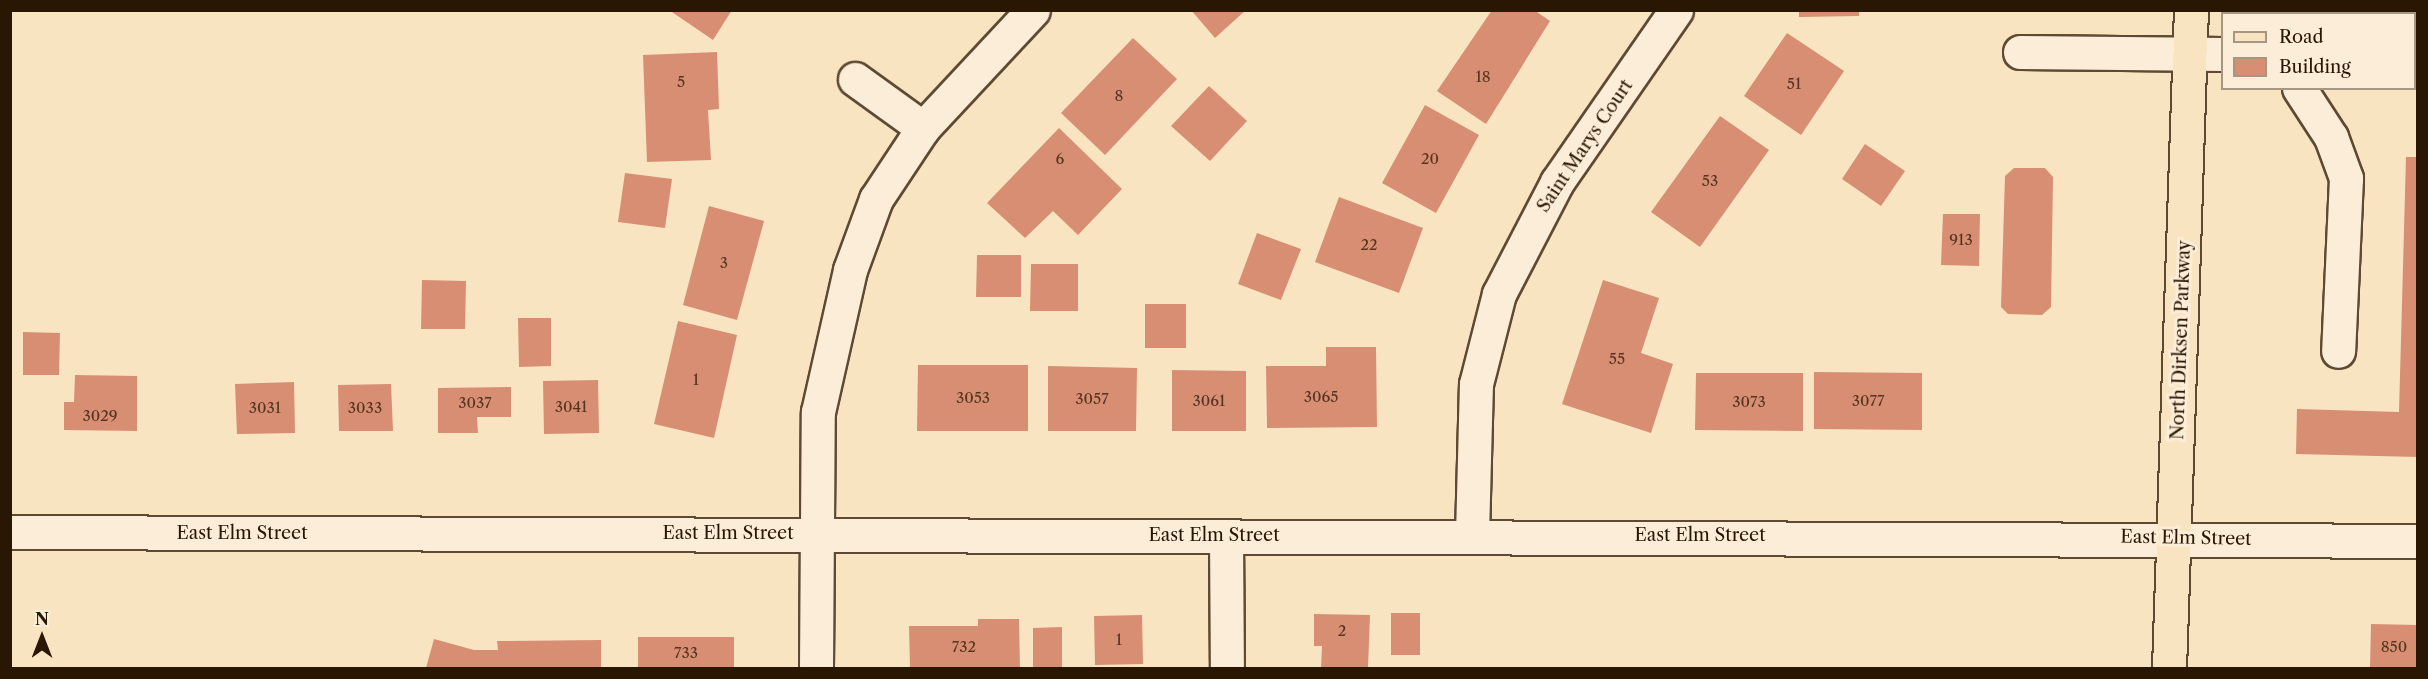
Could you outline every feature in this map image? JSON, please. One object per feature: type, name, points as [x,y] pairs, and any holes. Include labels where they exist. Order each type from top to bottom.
[{"type":"main road","name":"North Dirksen Parkway","points":[[2169,669],[2191,10]]},
{"type":"street","points":[[816,669],[818,412],[832,334],[876,199],[923,128],[1033,10]]},
{"type":"street","name":"Saint Marys Court","points":[[1472,535],[1476,384],[1499,294],[1557,182],[1676,10]]},
{"type":"street","points":[[2020,52],[2221,54]]},
{"type":"street","points":[[855,80],[923,128]]},
{"type":"street","points":[[2300,90],[2331,137],[2346,178],[2338,351]]},
{"type":"street","name":"East Elm Street","points":[[10,532],[1472,535],[2418,541]]},
{"type":"street","points":[[1226,536],[1227,669]]},
{"type":"building","points":[[669,10],[732,10],[713,40]]},
{"type":"building","points":[[1191,10],[1246,10],[1215,38]]},
{"type":"building","points":[[1492,10],[1534,10],[1550,21],[1486,124],[1437,91]]},
{"type":"building","points":[[1799,10],[1859,10],[1859,16],[1799,17]]},
{"type":"building","points":[[1787,33],[1844,71],[1801,135],[1744,96]]},
{"type":"building","points":[[1133,38],[1177,79],[1105,155],[1061,113]]},
{"type":"building","points":[[717,52],[719,109],[708,110],[711,160],[647,162],[643,55]]},
{"type":"building","points":[[1209,86],[1247,121],[1210,161],[1171,126]]},
{"type":"building","points":[[1425,105],[1479,135],[1436,213],[1382,183]]},
{"type":"building","points":[[1720,116],[1769,150],[1700,247],[1651,212]]},
{"type":"building","points":[[1059,128],[1122,189],[1078,235],[1053,211],[1025,238],[987,203]]},
{"type":"building","points":[[1865,144],[1905,171],[1881,206],[1842,179]]},
{"type":"building","points":[[2406,157],[2418,157],[2418,457],[2296,454],[2297,409],[2399,412]]},
{"type":"building","points":[[2014,168],[2045,168],[2053,177],[2051,307],[2042,315],[2008,314],[2001,307],[2005,176]]},
{"type":"building","points":[[625,173],[672,179],[665,228],[618,222]]},
{"type":"building","points":[[1339,197],[1423,228],[1399,293],[1315,262]]},
{"type":"building","points":[[709,206],[764,221],[737,320],[683,305]]},
{"type":"building","points":[[1943,214],[1980,214],[1979,266],[1941,265]]},
{"type":"building","points":[[1257,233],[1301,249],[1281,300],[1238,284]]},
{"type":"building","points":[[977,255],[1021,255],[1021,297],[976,297]]},
{"type":"building","points":[[1031,264],[1078,264],[1078,311],[1030,311]]},
{"type":"building","points":[[422,280],[466,281],[465,329],[421,329]]},
{"type":"building","points":[[1603,280],[1659,298],[1641,353],[1673,364],[1651,433],[1562,404]]},
{"type":"building","points":[[1145,304],[1186,304],[1186,348],[1145,348]]},
{"type":"building","points":[[518,318],[551,318],[551,366],[519,367]]},
{"type":"building","points":[[678,321],[737,335],[714,438],[654,424]]},
{"type":"building","points":[[23,332],[60,333],[59,375],[23,375]]},
{"type":"building","points":[[1326,347],[1376,347],[1377,427],[1267,428],[1266,366],[1326,366]]},
{"type":"building","points":[[918,365],[1028,365],[1028,431],[917,431]]},
{"type":"building","points":[[1048,366],[1137,368],[1136,431],[1048,431]]},
{"type":"building","points":[[1172,370],[1246,371],[1246,431],[1172,431]]},
{"type":"building","points":[[1814,372],[1922,373],[1922,430],[1814,429]]},
{"type":"building","points":[[1696,373],[1803,373],[1803,431],[1695,430]]},
{"type":"building","points":[[75,375],[137,376],[137,431],[64,430],[64,402],[74,402]]},
{"type":"building","points":[[598,380],[599,433],[544,434],[543,381]]},
{"type":"building","points":[[294,382],[295,433],[237,434],[235,384]]},
{"type":"building","points":[[391,384],[393,431],[339,431],[338,385]]},
{"type":"building","points":[[511,387],[511,417],[477,417],[478,433],[438,433],[438,388]]},
{"type":"building","points":[[1391,613],[1420,613],[1420,655],[1391,655]]},
{"type":"building","points":[[1314,614],[1370,615],[1368,668],[1321,668],[1322,646],[1314,646]]},
{"type":"building","points":[[1142,615],[1143,664],[1095,665],[1094,616]]},
{"type":"building","points":[[978,619],[1019,619],[1020,668],[910,668],[909,626],[978,626]]},
{"type":"building","points":[[2371,624],[2418,625],[2418,668],[2370,668]]},
{"type":"building","points":[[1062,627],[1062,668],[1033,668],[1033,628]]},
{"type":"building","points":[[638,637],[734,637],[734,668],[638,668]]},
{"type":"building","points":[[434,639],[474,650],[498,650],[497,641],[601,640],[601,668],[426,668]]}]
